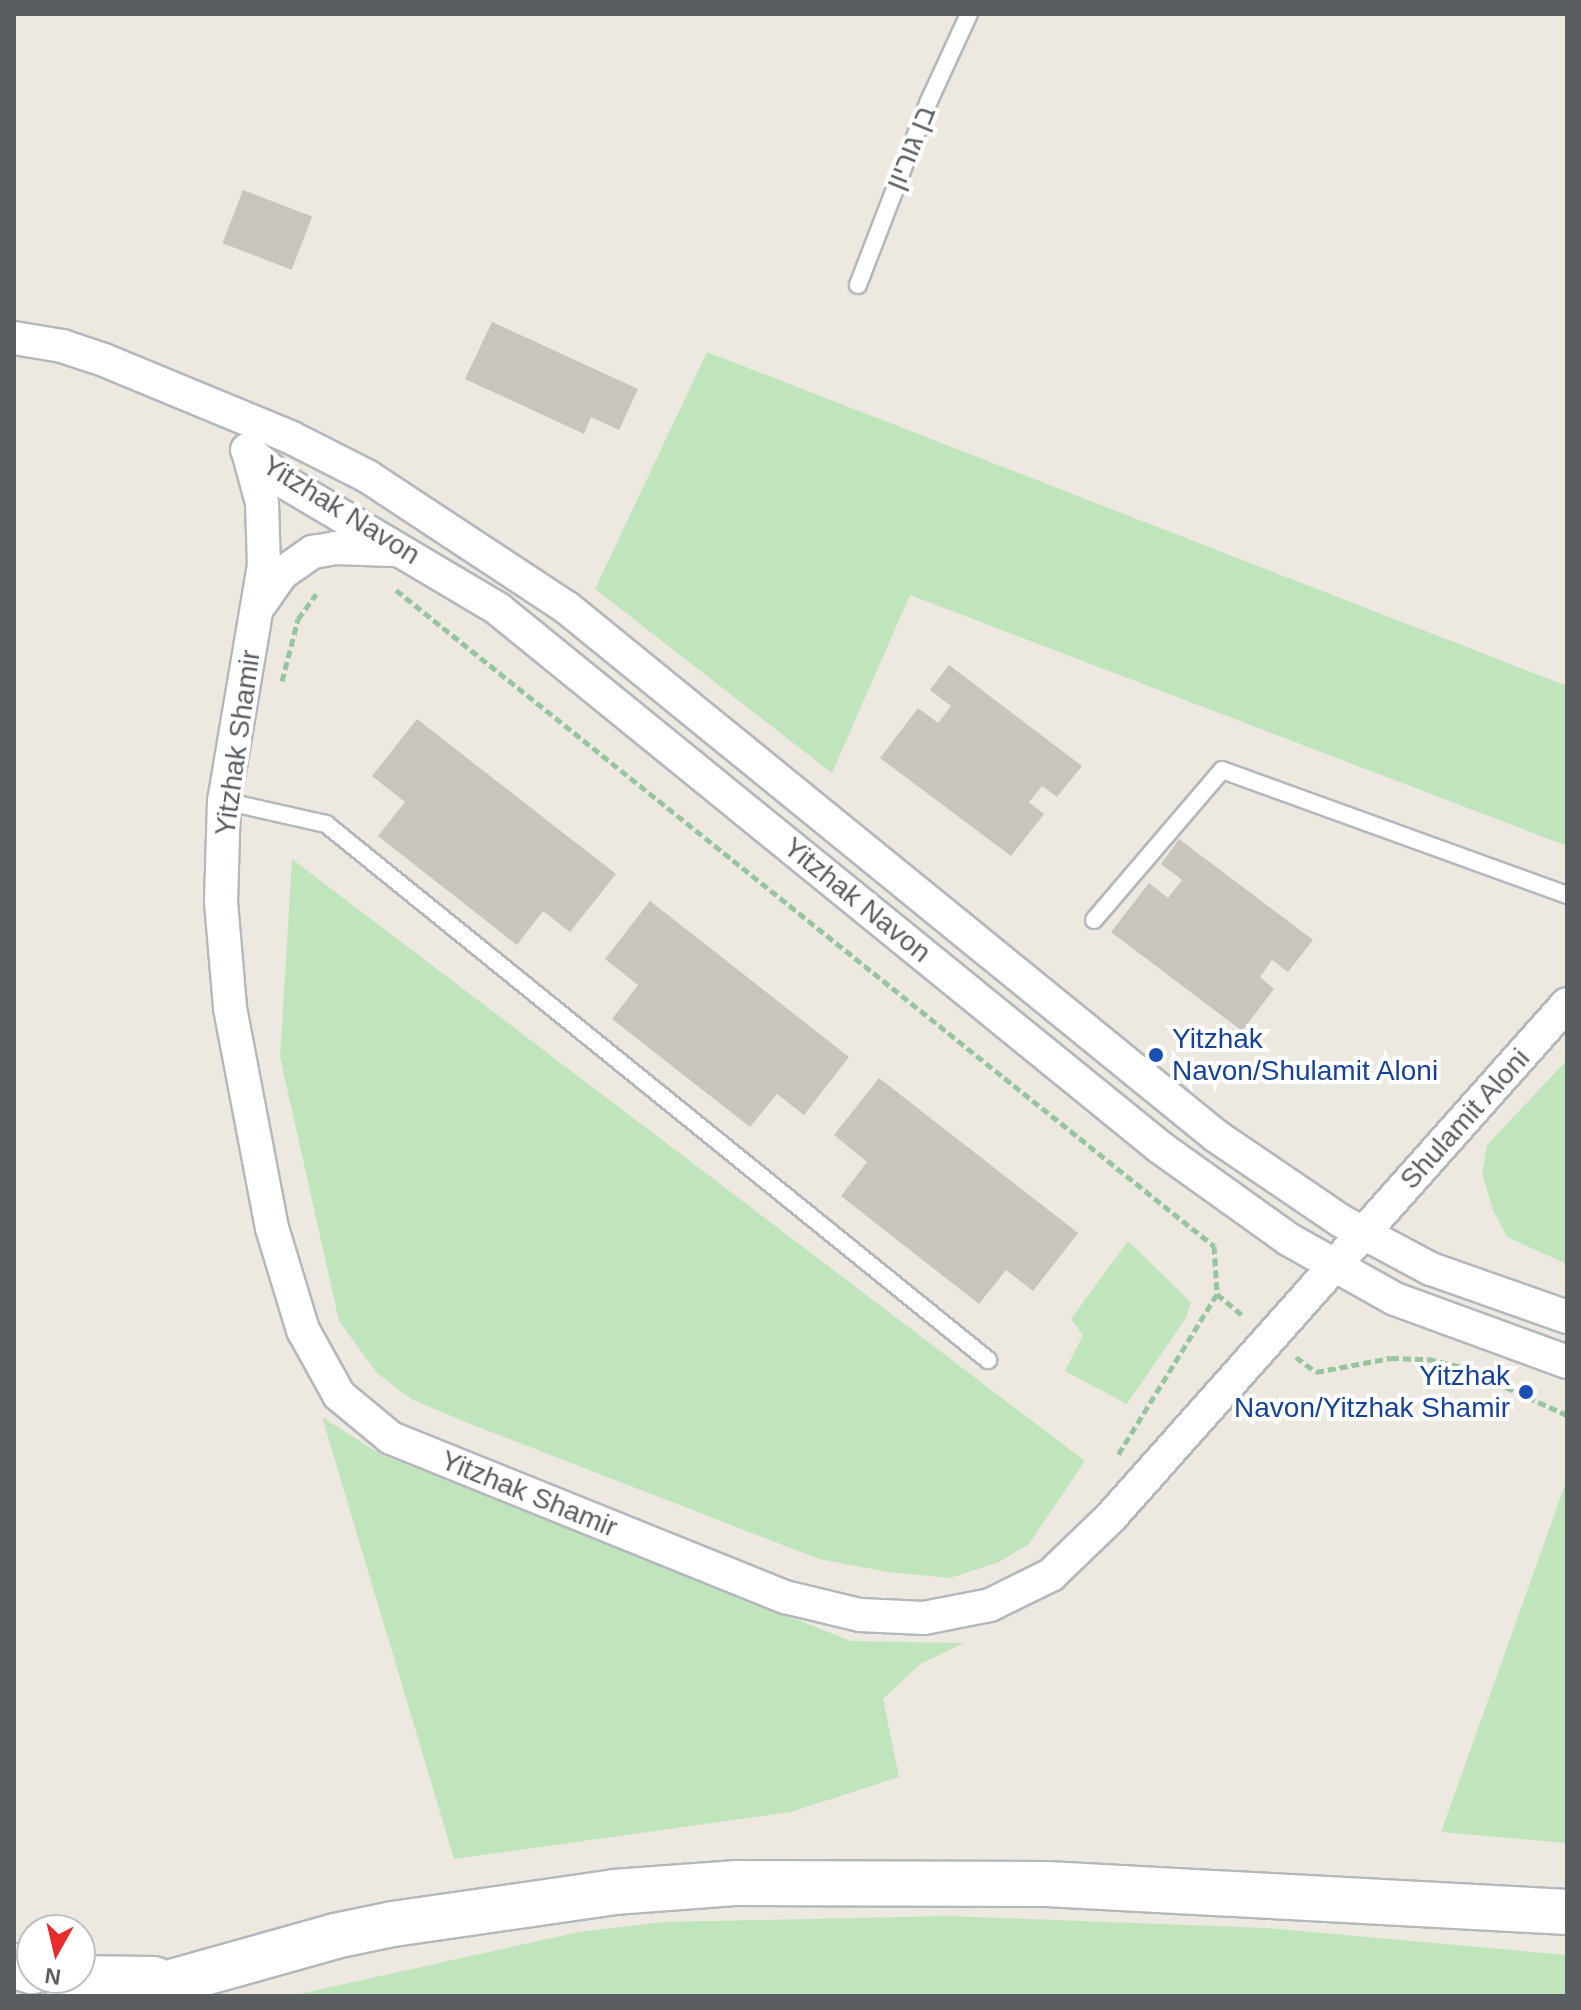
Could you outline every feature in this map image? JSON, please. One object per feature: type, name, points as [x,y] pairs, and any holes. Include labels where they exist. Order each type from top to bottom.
[{"type":"main road","points":[[122,1996],[335,1936],[393,1924],[499,1906],[738,1883],[929,1882],[1567,1912]]},
{"type":"main road","points":[[1255,1896],[1567,1931]]},
{"type":"main road","points":[[96,1980],[184,1977]]},
{"type":"street","name":"Yitzhak Navon","points":[[14,338],[62,346],[104,360],[292,438],[367,476],[566,607],[1216,1136],[1363,1233],[1431,1269],[1567,1317]]},
{"type":"street","name":"Yitzhak Navon","points":[[173,390],[217,422],[286,483],[498,609],[1161,1148],[1288,1239],[1395,1299],[1567,1362]]},
{"type":"street","name":"Yitzhak Shamir","points":[[248,451],[262,503],[264,565],[224,801],[221,902],[230,1008],[272,1228],[303,1330],[339,1395],[391,1438],[785,1597],[860,1615],[924,1618],[990,1605],[1051,1575],[1111,1517],[1363,1233]]},
{"type":"street","name":"Yitzhak Shamir","points":[[257,618],[262,602],[281,574],[313,552],[373,547],[404,552]]},
{"type":"street","name":"Shulamit Aloni","points":[[1363,1233],[1567,1004]]},
{"type":"lane","name":"בן גוריון","points":[[858,285],[929,101],[969,14]]},
{"type":"lane","points":[[1094,920],[1222,770],[1567,895]]},
{"type":"lane","points":[[224,801],[326,824],[988,1360]]},
{"type":"path","points":[[391,586],[1214,1246],[1217,1294],[1116,1458]]},
{"type":"path","points":[[282,681],[298,619],[321,590]]},
{"type":"path","points":[[1217,1294],[1269,1339],[1316,1372],[1391,1358],[1428,1359],[1462,1367],[1567,1415]]},
{"type":"green space","points":[[707,352],[1567,686],[1567,846],[910,595],[832,773],[595,589]]},
{"type":"green space","points":[[292,859],[1085,1461],[1029,1544],[999,1562],[950,1578],[888,1572],[819,1559],[411,1399],[377,1373],[339,1321],[280,1057]]},
{"type":"green space","points":[[1567,1060],[1567,1264],[1507,1237],[1493,1210],[1482,1174],[1487,1145]]},
{"type":"green space","points":[[1128,1241],[1191,1302],[1186,1318],[1127,1404],[1065,1371],[1083,1335],[1071,1319]]},
{"type":"green space","points":[[322,1417],[380,1454],[851,1641],[964,1643],[920,1664],[883,1699],[899,1777],[791,1812],[454,1859]]},
{"type":"green space","points":[[1567,1479],[1567,1843],[1441,1832]]},
{"type":"green space","points":[[948,1916],[1266,1928],[1567,1955],[1567,1996],[290,1996],[579,1932],[663,1922]]},
{"type":"building","points":[[243,190],[312,217],[292,270],[223,243]]},
{"type":"building","points":[[492,322],[638,389],[619,430],[591,417],[584,434],[465,379]]},
{"type":"building","points":[[949,665],[1082,766],[1057,797],[1042,786],[1029,802],[1044,814],[1011,856],[880,758],[918,708],[938,723],[951,706],[930,690]]},
{"type":"building","points":[[417,719],[616,874],[570,932],[543,911],[517,945],[378,836],[405,802],[372,776]]},
{"type":"building","points":[[1179,839],[1313,940],[1288,972],[1272,960],[1260,977],[1274,989],[1242,1031],[1111,932],[1149,883],[1168,898],[1182,880],[1161,864]]},
{"type":"building","points":[[650,901],[849,1057],[804,1115],[777,1094],[750,1127],[612,1019],[638,985],[605,959]]},
{"type":"building","points":[[879,1078],[1078,1233],[1033,1291],[1006,1270],[979,1304],[841,1196],[867,1162],[834,1135]]},
{"type":"place","name":"Yitzhak Navon/Shulamit Aloni","points":[[1156,1055]]},
{"type":"place","name":"Yitzhak Navon/Yitzhak Shamir","points":[[1526,1392]]}]
